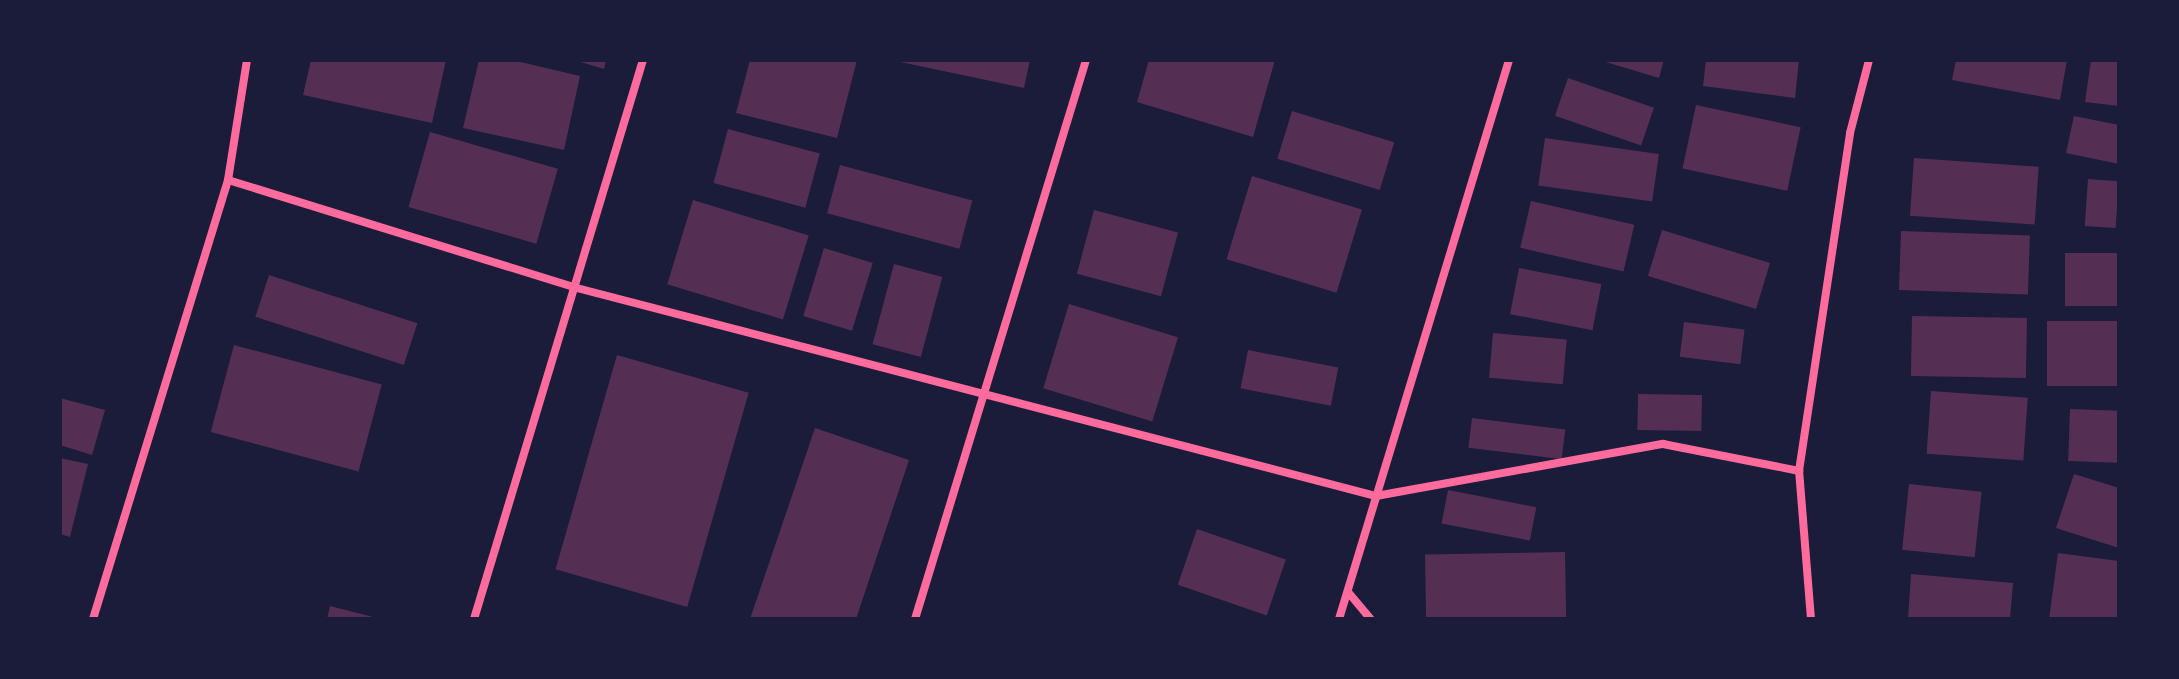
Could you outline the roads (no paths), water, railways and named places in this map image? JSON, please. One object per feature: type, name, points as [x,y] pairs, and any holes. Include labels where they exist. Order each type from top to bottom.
[{"type":"street","points":[[93,619],[228,180],[247,60]]},
{"type":"street","points":[[474,619],[643,60]]},
{"type":"street","points":[[915,619],[1086,60]]},
{"type":"street","points":[[1339,619],[1509,60]]},
{"type":"street","points":[[1811,619],[1799,471],[1850,133],[1869,60]]},
{"type":"street","points":[[228,180],[573,287],[1376,496],[1663,444],[1799,471]]},
{"type":"street","points":[[1348,592],[1371,619]]}]
